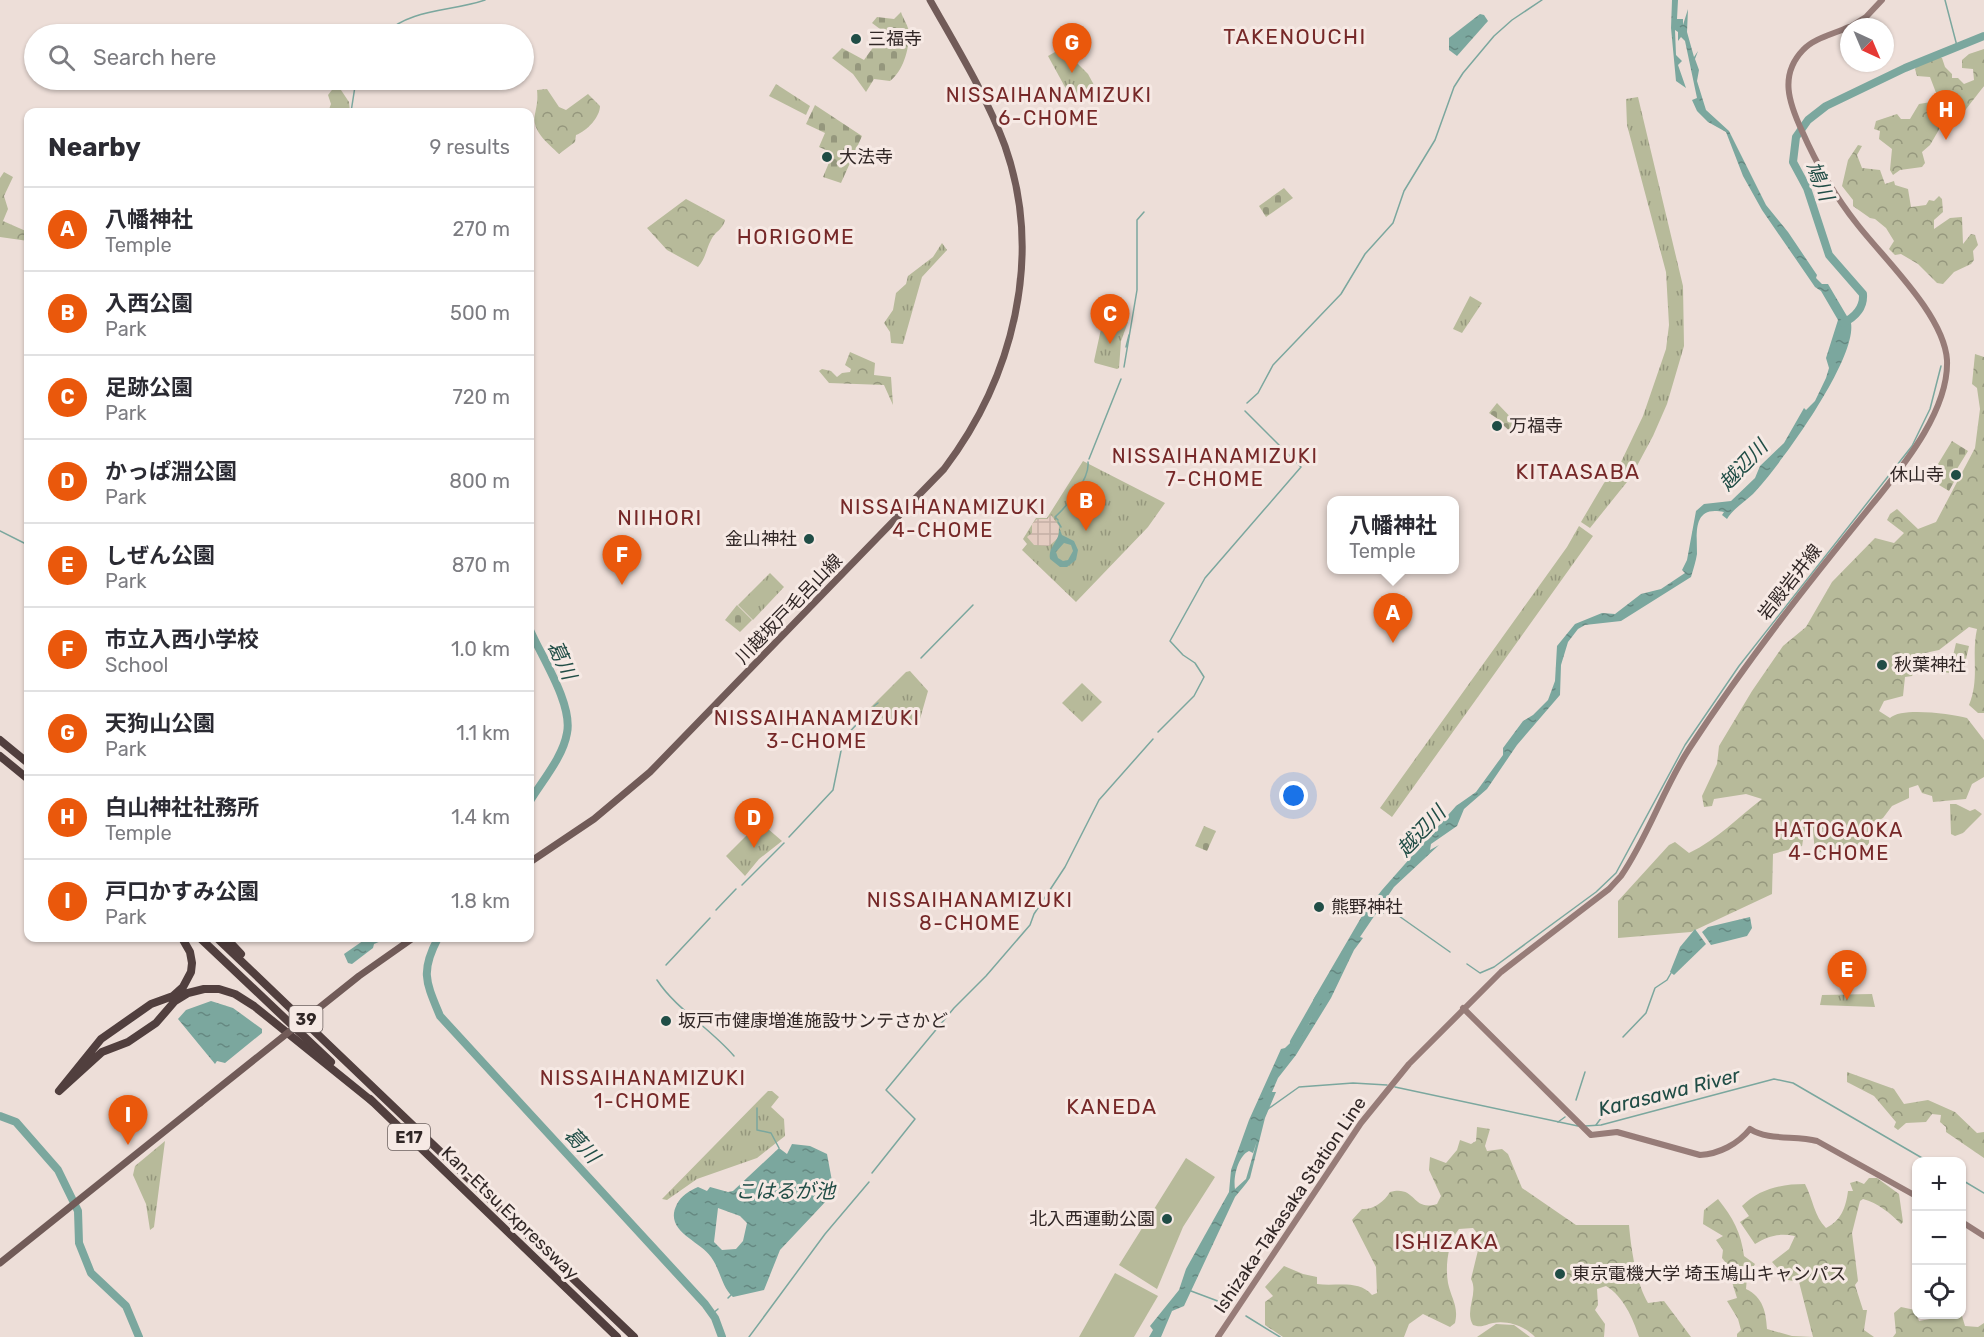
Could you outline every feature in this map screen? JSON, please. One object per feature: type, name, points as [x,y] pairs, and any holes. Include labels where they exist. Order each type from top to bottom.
[{"type":"highway","points":[[0,740],[24,760]]},
{"type":"highway","points":[[0,756],[24,776]]},
{"type":"highway","points":[[184,942],[192,963],[189,978],[183,987],[173,996],[151,1004],[96,1043],[59,1091],[102,1052],[128,1042],[163,1017],[179,998],[196,990],[212,988],[235,994],[254,1006],[373,1102]]},
{"type":"highway","name":"Kan-Etsu Expressway","points":[[204,942],[617,1337]]},
{"type":"highway","name":"Kan-Etsu Expressway","points":[[221,942],[634,1337]]},
{"type":"highway","points":[[230,942],[292,1009]]},
{"type":"main road","name":"川越坂戸毛呂山線","points":[[534,859],[614,804],[682,740],[944,469],[967,437],[995,385],[1009,342],[1019,289],[1020,222],[1015,184],[991,113],[930,0]]},
{"type":"main road","points":[[1864,18],[1881,0]]},
{"type":"main road","name":"岩殿岩井線","points":[[1394,1081],[1463,1008],[1501,972],[1593,902],[1621,876],[1694,742],[1771,631],[1911,456],[1929,426],[1945,378],[1947,362],[1941,334],[1923,306],[1840,201],[1817,166],[1788,96],[1787,82],[1792,66],[1806,46],[1840,31]]},
{"type":"main road","name":"39","points":[[0,1263],[359,976],[407,942]]},
{"type":"main road","points":[[1463,1008],[1591,1135],[1617,1132],[1700,1155],[1712,1154],[1739,1142],[1750,1129],[1764,1136],[1804,1137],[1832,1149],[1912,1193]]},
{"type":"main road","name":"Ishizaka-Takasaka Station Line","points":[[1218,1337],[1329,1169],[1394,1081]]},
{"type":"main road","points":[[1966,1225],[1984,1236]]},
{"type":"green space","points":[[901,12],[909,34],[908,47],[902,66],[890,81],[874,79],[866,92],[853,74],[832,58],[842,48],[864,60],[884,32],[872,23],[877,17],[894,19]]},
{"type":"green space","points":[[1062,48],[1088,74],[1100,96],[1071,98],[1048,56]]},
{"type":"green space","points":[[1984,49],[1984,86],[1963,113],[1947,116],[1930,145],[1922,152],[1925,163],[1922,167],[1900,170],[1893,175],[1890,170],[1892,149],[1879,139],[1880,131],[1874,129],[1876,121],[1897,114],[1901,119],[1910,119],[1919,104],[1938,98],[1930,77],[1917,76],[1915,69],[1923,62],[1942,58],[1952,78],[1958,78],[1964,84],[1974,80],[1973,69],[1962,68],[1962,60],[1969,54]]},
{"type":"green space","points":[[776,84],[810,106],[806,115],[769,96]]},
{"type":"green space","points":[[547,89],[559,107],[566,110],[588,94],[600,106],[598,115],[592,123],[576,135],[575,142],[559,154],[541,136],[534,120],[537,90]]},
{"type":"green space","points":[[332,90],[341,90],[349,102],[350,108],[330,108],[331,104],[328,95]]},
{"type":"green space","points":[[1638,97],[1683,286],[1684,346],[1667,404],[1653,436],[1631,477],[1590,528],[1581,522],[1604,483],[1621,462],[1643,416],[1666,349],[1669,325],[1666,272],[1627,125],[1626,99]]},
{"type":"green space","points":[[815,105],[862,136],[841,183],[823,177],[833,153],[819,147],[825,133],[806,124]]},
{"type":"green space","points":[[1858,145],[1862,146],[1857,155],[1862,168],[1880,170],[1885,184],[1894,181],[1895,185],[1908,189],[1911,207],[1926,205],[1929,200],[1934,201],[1939,196],[1942,199],[1943,212],[1934,220],[1934,229],[1950,218],[1962,217],[1963,244],[1971,234],[1975,235],[1978,245],[1973,251],[1974,260],[1971,264],[1954,272],[1943,284],[1937,283],[1918,264],[1901,254],[1895,255],[1889,249],[1894,241],[1886,228],[1853,206],[1853,200],[1842,186],[1848,160]]},
{"type":"green space","points":[[4,172],[13,177],[4,196],[8,209],[3,221],[24,230],[24,240],[0,237],[0,178]]},
{"type":"green space","points":[[1284,188],[1293,198],[1266,217],[1259,206]]},
{"type":"green space","points":[[686,199],[725,220],[709,243],[698,267],[667,250],[647,228]]},
{"type":"green space","points":[[942,243],[947,250],[922,277],[903,344],[891,343],[890,332],[884,323],[893,310],[896,293],[906,284],[908,276],[933,257]]},
{"type":"green space","points":[[1470,296],[1482,303],[1462,333],[1453,329]]},
{"type":"green space","points":[[1103,320],[1128,322],[1121,341],[1119,368],[1117,369],[1094,361]]},
{"type":"green space","points":[[850,352],[875,363],[874,375],[891,377],[893,405],[884,385],[829,383],[819,371],[822,369],[831,371],[837,377],[842,373],[850,372],[851,369],[845,365]]},
{"type":"green space","points":[[1975,354],[1984,357],[1984,713],[1978,713],[1969,705],[1974,686],[1977,629],[1969,627],[1939,650],[1925,653],[1912,676],[1905,677],[1903,696],[1884,701],[1879,711],[1890,718],[1915,712],[1967,718],[1984,740],[1984,777],[1972,784],[1966,799],[1933,802],[1932,796],[1922,793],[1918,785],[1909,788],[1909,798],[1892,806],[1883,818],[1848,837],[1805,829],[1802,846],[1773,854],[1772,894],[1691,932],[1618,938],[1618,901],[1669,845],[1675,842],[1689,853],[1718,835],[1762,799],[1746,794],[1714,799],[1712,806],[1704,807],[1702,796],[1717,764],[1719,746],[1752,691],[1783,646],[1806,627],[1832,582],[1875,538],[1894,543],[1904,533],[1887,520],[1890,514],[1897,509],[1918,529],[1936,522],[1975,448],[1980,409],[1977,388],[1972,384]]},
{"type":"green space","points":[[1497,403],[1519,426],[1513,434],[1503,425],[1504,423],[1489,413]]},
{"type":"green space","points":[[1952,441],[1968,451],[1952,477],[1955,480],[1949,491],[1939,485],[1945,474],[1938,464]]},
{"type":"green space","points":[[1083,461],[1165,503],[1148,527],[1076,602],[1022,550],[1027,544],[1023,539],[1036,518],[1047,518]]},
{"type":"green space","points":[[1579,526],[1593,536],[1392,817],[1380,808],[1567,547]]},
{"type":"green space","points":[[770,573],[784,587],[753,620],[738,605]]},
{"type":"green space","points":[[737,605],[752,620],[740,632],[725,620]]},
{"type":"green space","points":[[1956,643],[1969,646],[1963,672],[1951,669],[1949,673],[1924,668],[1926,655],[1952,660]]},
{"type":"green space","points":[[910,671],[928,691],[918,726],[887,718],[884,720],[871,707],[906,672]]},
{"type":"green space","points":[[1082,683],[1102,702],[1082,722],[1062,703]]},
{"type":"green space","points":[[1950,804],[1956,804],[1970,811],[1975,809],[1982,814],[1963,833],[1955,836],[1951,834]]},
{"type":"green space","points":[[760,822],[782,841],[759,859],[745,876],[726,856]]},
{"type":"green space","points":[[1866,825],[1874,828],[1869,831],[1869,845],[1815,853],[1813,830],[1843,837]]},
{"type":"green space","points":[[1204,826],[1216,831],[1207,851],[1195,846]]},
{"type":"green space","points":[[1872,994],[1875,1007],[1820,1005],[1822,995]]},
{"type":"green space","points":[[1847,1072],[1894,1089],[1904,1104],[1928,1100],[1955,1112],[1977,1133],[1984,1132],[1984,1158],[1946,1132],[1946,1127],[1940,1122],[1941,1115],[1932,1114],[1926,1122],[1906,1123],[1898,1130],[1894,1127],[1896,1122],[1874,1096],[1847,1082]]},
{"type":"green space","points":[[768,1091],[772,1091],[779,1097],[771,1107],[784,1119],[785,1136],[757,1158],[697,1179],[667,1200],[662,1199]]},
{"type":"green space","points":[[1477,1127],[1490,1129],[1485,1146],[1487,1151],[1502,1149],[1508,1154],[1522,1188],[1576,1225],[1629,1225],[1637,1276],[1648,1303],[1664,1301],[1691,1337],[1639,1337],[1627,1308],[1606,1286],[1597,1289],[1598,1305],[1595,1310],[1605,1324],[1604,1337],[1535,1337],[1521,1327],[1510,1323],[1473,1325],[1470,1314],[1473,1290],[1471,1279],[1481,1238],[1473,1228],[1459,1229],[1450,1247],[1447,1276],[1456,1312],[1455,1323],[1450,1327],[1423,1314],[1409,1324],[1404,1337],[1283,1337],[1265,1325],[1265,1302],[1273,1296],[1265,1287],[1284,1266],[1317,1277],[1317,1284],[1353,1285],[1372,1295],[1377,1293],[1376,1267],[1352,1220],[1362,1209],[1374,1207],[1390,1192],[1405,1192],[1422,1205],[1437,1204],[1441,1196],[1429,1170],[1430,1157],[1446,1163],[1457,1150],[1460,1140],[1471,1144],[1476,1141]]},
{"type":"green space","points":[[165,1141],[154,1227],[150,1230],[146,1204],[133,1175],[135,1166]]},
{"type":"green space","name":"北入西運動公園","points":[[1186,1158],[1215,1177],[1183,1227],[1157,1289],[1119,1265]]},
{"type":"green space","points":[[1869,1178],[1877,1178],[1899,1194],[1903,1222],[1901,1224],[1874,1203],[1863,1199],[1860,1201],[1852,1233],[1858,1281],[1855,1285],[1863,1310],[1867,1310],[1864,1330],[1874,1337],[1813,1337],[1799,1282],[1788,1280],[1772,1262],[1789,1249],[1795,1236],[1774,1236],[1755,1244],[1740,1222],[1749,1216],[1742,1206],[1756,1195],[1771,1189],[1805,1184],[1816,1213],[1826,1228],[1842,1213],[1848,1191],[1853,1191],[1850,1183],[1857,1181],[1864,1184]]},
{"type":"green space","points":[[1718,1199],[1736,1226],[1744,1256],[1755,1264],[1747,1277],[1746,1289],[1760,1301],[1766,1317],[1767,1329],[1792,1336],[1813,1337],[1737,1337],[1741,1330],[1738,1319],[1727,1301],[1737,1298],[1726,1263],[1722,1258],[1723,1250],[1716,1240],[1723,1236],[1703,1224],[1704,1210]]},
{"type":"green space","name":"北入西運動公園","points":[[1115,1273],[1158,1296],[1134,1337],[1079,1337]]},
{"type":"green space","points":[[1901,1307],[1912,1309],[1912,1319],[1919,1321],[1963,1319],[1965,1326],[1978,1327],[1984,1323],[1984,1337],[1893,1337],[1896,1333],[1894,1313]]},
{"type":"green space","points":[[1496,1324],[1514,1325],[1530,1337],[1477,1337]]},
{"type":"shaded area","points":[[1051,515],[1059,526],[1058,538],[1049,546],[1034,545],[1027,537],[1032,533],[1032,524],[1037,519],[1047,519]]},
{"type":"water","points":[[1672,0],[1678,0],[1677,19],[1683,19],[1683,25],[1688,9],[1687,32],[1694,57],[1698,51],[1695,59],[1699,70],[1697,81],[1706,110],[1729,131],[1766,205],[1788,232],[1817,275],[1816,278],[1822,284],[1828,284],[1851,323],[1850,340],[1842,362],[1797,438],[1753,494],[1727,519],[1722,515],[1724,512],[1714,511],[1701,517],[1697,530],[1697,554],[1691,577],[1621,621],[1585,625],[1578,629],[1568,642],[1561,665],[1560,695],[1517,745],[1487,789],[1464,809],[1457,826],[1431,844],[1430,850],[1439,845],[1394,887],[1360,937],[1363,938],[1354,950],[1331,998],[1296,1055],[1278,1078],[1272,1092],[1276,1092],[1265,1118],[1250,1178],[1235,1197],[1184,1306],[1172,1311],[1161,1337],[1149,1337],[1153,1330],[1150,1326],[1179,1290],[1186,1269],[1229,1192],[1231,1170],[1249,1120],[1281,1049],[1297,1037],[1310,1022],[1314,1008],[1313,1000],[1362,916],[1456,806],[1476,792],[1503,755],[1503,748],[1523,721],[1533,715],[1548,700],[1555,681],[1557,646],[1575,624],[1602,613],[1615,614],[1641,594],[1661,589],[1685,573],[1682,570],[1687,560],[1696,511],[1704,504],[1731,501],[1755,478],[1760,466],[1784,443],[1804,408],[1806,410],[1815,401],[1826,378],[1829,368],[1826,358],[1838,320],[1821,291],[1815,287],[1762,210],[1743,176],[1726,132],[1708,122],[1697,111],[1692,100],[1697,98],[1685,41],[1681,37],[1678,41],[1678,32],[1675,30],[1676,55],[1682,61],[1678,65],[1686,88],[1676,81],[1671,28]],"holes":[[[1257,1141],[1246,1179],[1235,1189],[1239,1162],[1249,1151],[1253,1153]]]},
{"type":"water","points":[[1480,14],[1484,15],[1488,21],[1457,56],[1449,50],[1449,38]]},
{"type":"water","points":[[1059,527],[1062,535],[1074,541],[1078,550],[1076,560],[1067,567],[1060,567],[1050,559],[1051,550]],"holes":[[[1064,543],[1071,545],[1073,551],[1068,560],[1063,561],[1058,558],[1056,552]]]},
{"type":"water","points":[[1750,917],[1752,928],[1747,936],[1711,945],[1702,932],[1708,927]]},
{"type":"water","points":[[1695,929],[1706,944],[1674,975],[1670,972],[1680,947]]},
{"type":"water","points":[[361,942],[379,942],[352,964],[348,963],[344,954]]},
{"type":"water","points":[[211,1001],[233,1008],[262,1029],[262,1033],[225,1063],[217,1061],[215,1064],[178,1019],[186,1010]]},
{"type":"water","name":"こはるが池","points":[[792,1144],[810,1146],[827,1154],[832,1181],[828,1199],[780,1250],[764,1290],[733,1297],[726,1289],[711,1257],[678,1228],[674,1213],[677,1204],[686,1194],[698,1187],[707,1191],[710,1187],[728,1192],[733,1191],[779,1148],[787,1154]],"holes":[[[718,1208],[740,1216],[747,1223],[743,1241],[736,1249],[722,1250],[714,1242]]]},
{"type":"waterway","name":"葛川","points":[[398,24],[419,15],[485,0]]},
{"type":"waterway","points":[[1247,403],[1258,393],[1273,365],[1341,294],[1365,254],[1393,223],[1404,191],[1435,140],[1454,87],[1463,73],[1494,36],[1512,20],[1542,0]]},
{"type":"waterway","points":[[1945,0],[1957,46]]},
{"type":"waterway","name":"鳩川","points":[[1843,323],[1858,312],[1863,294],[1829,255],[1807,188],[1793,162],[1796,137],[1808,120],[1826,106],[1905,68],[1984,36]]},
{"type":"waterway","name":"葛川","points":[[352,108],[354,90]]},
{"type":"waterway","points":[[1124,367],[1137,290],[1137,220],[1144,212]]},
{"type":"waterway","points":[[1126,347],[1129,335]]},
{"type":"waterway","points":[[1467,964],[1480,973],[1494,967],[1596,892],[1616,873],[1685,745],[1739,666],[1912,446],[1930,409],[1941,366]]},
{"type":"waterway","points":[[1089,459],[1121,379]]},
{"type":"waterway","points":[[1158,732],[1194,696],[1204,677],[1195,663],[1183,655],[1170,641],[1205,578],[1301,467],[1245,411]]},
{"type":"waterway","points":[[1058,520],[1055,517],[1082,484],[1088,469],[1088,462]]},
{"type":"waterway","points":[[1058,522],[1061,527]]},
{"type":"waterway","points":[[0,531],[24,543]]},
{"type":"waterway","points":[[921,658],[973,605]]},
{"type":"waterway","name":"葛川","points":[[534,638],[555,680],[568,721],[565,742],[561,751],[534,795]]},
{"type":"waterway","points":[[874,706],[878,703]]},
{"type":"waterway","points":[[841,741],[872,708]]},
{"type":"waterway","points":[[872,1173],[915,1119],[886,1090],[954,1008],[986,976],[1030,925],[1034,914],[1065,867],[1099,800],[1153,739]]},
{"type":"waterway","points":[[789,837],[833,790],[842,746]]},
{"type":"waterway","points":[[742,885],[784,843]]},
{"type":"waterway","points":[[716,910],[736,889]]},
{"type":"waterway","points":[[1374,913],[1380,915],[1389,909],[1450,952]]},
{"type":"waterway","points":[[666,965],[710,918]]},
{"type":"waterway","name":"葛川","points":[[436,942],[429,960],[427,977],[440,1016],[705,1304],[715,1318],[722,1337]]},
{"type":"waterway","points":[[1623,1037],[1646,1013],[1655,988],[1667,980],[1671,973]]},
{"type":"waterway","points":[[657,980],[683,1009],[715,1036],[734,1056]]},
{"type":"waterway","name":"越辺川","points":[[1294,1042],[1319,998]]},
{"type":"waterway","points":[[1576,1100],[1585,1072]]},
{"type":"waterway","name":"Karasawa River","points":[[1585,1126],[1601,1125],[1774,1079],[1793,1083],[1920,1157]]},
{"type":"waterway","name":"Karasawa River","points":[[1268,1109],[1299,1087],[1353,1083],[1387,1085]]},
{"type":"waterway","name":"Karasawa River","points":[[1395,1087],[1578,1126]]},
{"type":"waterway","points":[[1596,1125],[1607,1110],[1631,1107],[1633,1104]]},
{"type":"waterway","points":[[757,1108],[757,1130],[771,1133],[779,1148]]},
{"type":"waterway","points":[[0,1116],[16,1122],[58,1170],[78,1211],[79,1243],[91,1273],[126,1306],[139,1337]]},
{"type":"waterway","points":[[1558,1122],[1565,1117]]},
{"type":"waterway","points":[[749,1337],[825,1234],[869,1182]]},
{"type":"waterway","name":"Karasawa River","points":[[1966,1182],[1984,1193]]},
{"type":"waterway","points":[[1191,1291],[1223,1303]]},
{"type":"waterway","points":[[728,1298],[731,1295]]},
{"type":"waterway","name":"葛川","points":[[712,1314],[718,1309]]},
{"type":"waterway","points":[[1246,1316],[1280,1337]]},
{"type":"place","name":"三福寺","points":[[856,39]]},
{"type":"place","name":"天狗山公園","points":[[1072,73]]},
{"type":"place","name":"白山神社社務所","points":[[1946,140]]},
{"type":"place","name":"大法寺","points":[[827,157]]},
{"type":"place","name":"足跡公園","points":[[1110,344]]},
{"type":"place","name":"万福寺","points":[[1497,426]]},
{"type":"place","name":"休山寺","points":[[1956,475]]},
{"type":"place","name":"入西公園","points":[[1086,531]]},
{"type":"place","name":"金山神社","points":[[809,539]]},
{"type":"place","name":"市立入西小学校","points":[[622,585]]},
{"type":"place","name":"八幡神社","points":[[1393,643]]},
{"type":"place","name":"秋葉神社","points":[[1882,665]]},
{"type":"place","name":"かっぱ淵公園","points":[[754,848]]},
{"type":"place","name":"熊野神社","points":[[1319,907]]},
{"type":"place","name":"しぜん公園","points":[[1847,1000]]},
{"type":"place","name":"坂戸市健康増進施設サンテさかど","points":[[666,1021]]},
{"type":"place","name":"戸口かすみ公園","points":[[128,1145]]},
{"type":"place","name":"北入西運動公園","points":[[1167,1219]]},
{"type":"place","name":"東京電機大学 埼玉鳩山キャンパス","points":[[1560,1274]]},
{"type":"district","name":"TAKENOUCHI","points":[[1295,36]]},
{"type":"district","name":"NISSAIHANAMIZUKI 6-CHOME","points":[[1049,106]]},
{"type":"district","name":"HORIGOME","points":[[796,236]]},
{"type":"district","name":"NISSAIHANAMIZUKI 7-CHOME","points":[[1215,468]]},
{"type":"district","name":"KITAASABA","points":[[1578,471]]},
{"type":"district","name":"NIIHORI","points":[[660,517]]},
{"type":"district","name":"NISSAIHANAMIZUKI 4-CHOME","points":[[943,518]]},
{"type":"district","name":"NISSAIHANAMIZUKI 3-CHOME","points":[[817,730]]},
{"type":"district","name":"HATOGAOKA 4-CHOME","points":[[1839,842]]},
{"type":"district","name":"NISSAIHANAMIZUKI 8-CHOME","points":[[970,912]]},
{"type":"district","name":"NISSAIHANAMIZUKI 1-CHOME","points":[[643,1090]]},
{"type":"district","name":"KANEDA","points":[[1112,1106]]},
{"type":"district","name":"ISHIZAKA","points":[[1447,1241]]}]
